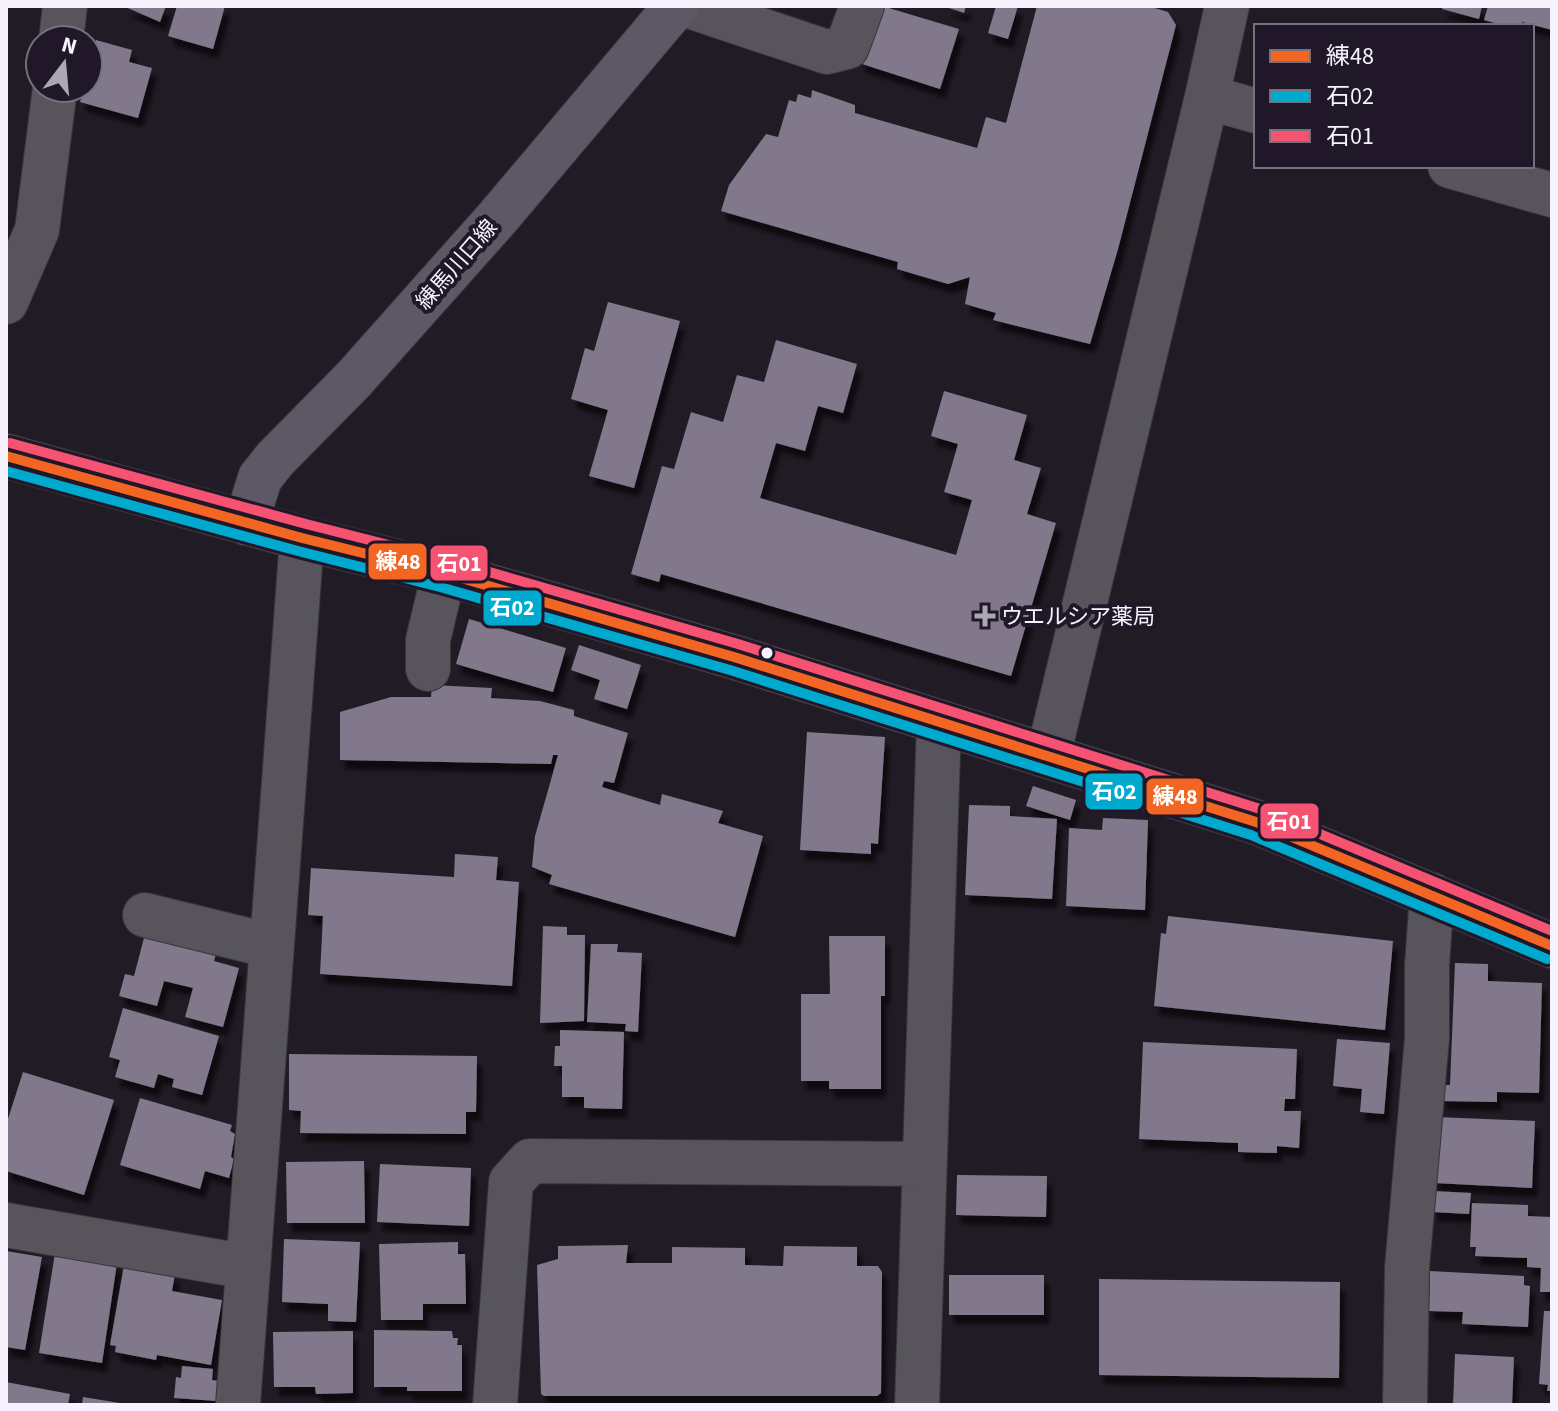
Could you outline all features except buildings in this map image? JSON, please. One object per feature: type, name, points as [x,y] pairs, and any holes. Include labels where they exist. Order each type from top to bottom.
[{"type":"main road","name":"練馬川口線","points":[[246,523],[260,478],[275,459],[354,379],[499,216],[676,6]]},
{"type":"main road","points":[[6,456],[302,538],[444,573],[734,657],[1048,756],[1256,822],[1552,946]]},
{"type":"street","points":[[689,6],[827,52],[847,47],[862,6]]},
{"type":"street","points":[[1048,756],[1207,97],[1221,8]]},
{"type":"street","points":[[1207,97],[1254,110]]},
{"type":"street","points":[[6,302],[37,230],[53,104]]},
{"type":"street","points":[[1457,168],[1552,195]]},
{"type":"street","points":[[238,1405],[302,538]]},
{"type":"street","points":[[428,669],[428,640],[444,573]]},
{"type":"street","points":[[917,1405],[939,722]]},
{"type":"street","points":[[1405,1405],[1407,1268],[1427,1038],[1427,965],[1432,895]]},
{"type":"street","points":[[145,915],[271,946]]},
{"type":"street","points":[[495,1405],[511,1182],[530,1161],[924,1164]]},
{"type":"street","points":[[6,1225],[248,1267]]},
{"type":"transit line","name":"石01","points":[[10,443],[448,560],[738,644],[1260,809],[1552,931]]},
{"type":"transit line","name":"練48","points":[[6,456],[302,538],[444,573],[734,657],[1256,822],[1552,946]]},
{"type":"transit line","name":"石02","points":[[6,471],[440,587],[730,670],[1251,835],[1547,959]]},
{"type":"place","name":"ウエルシア薬局","points":[[985,616]]}]
